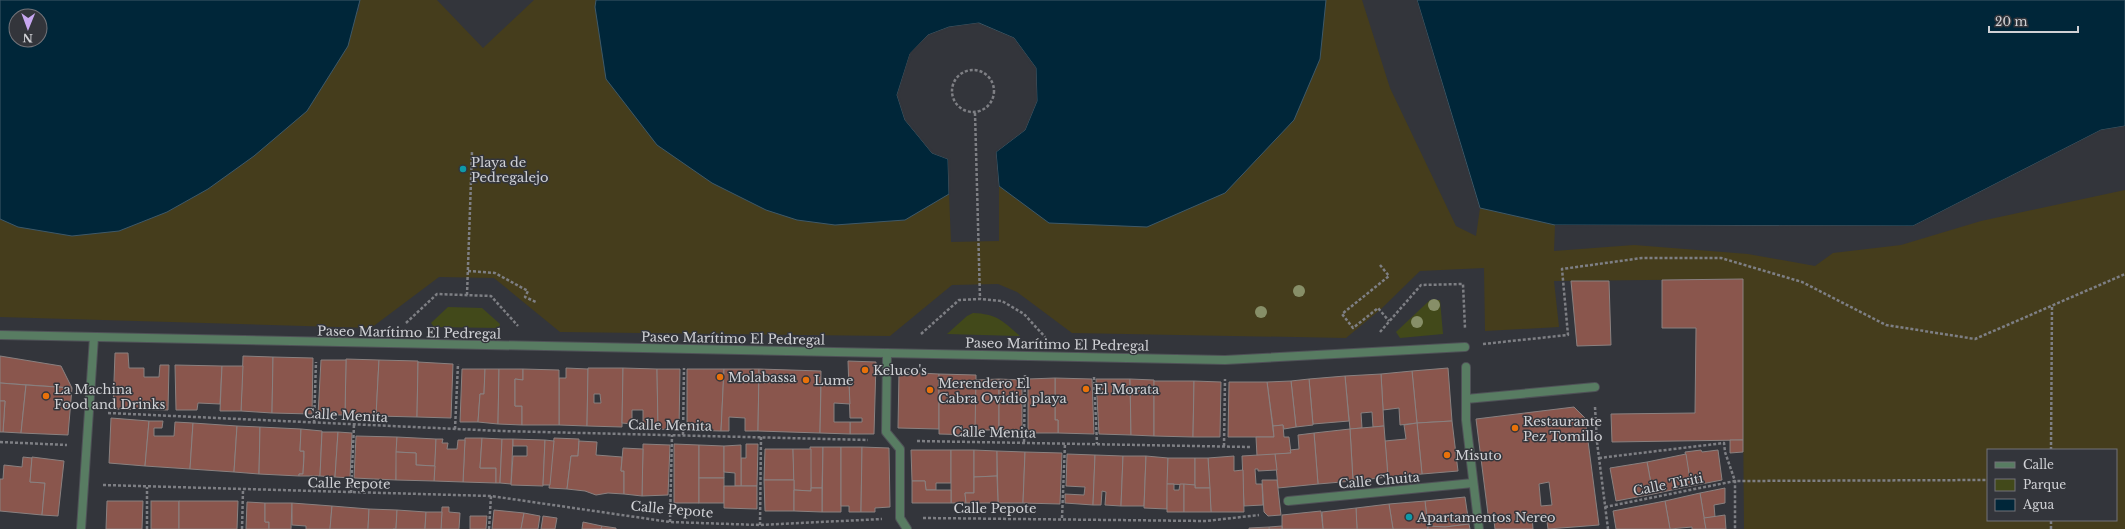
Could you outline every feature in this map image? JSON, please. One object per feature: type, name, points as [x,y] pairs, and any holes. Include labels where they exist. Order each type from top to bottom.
[{"type":"street","name":"Paseo Marítimo El Pedregal","points":[[0,335],[538,347],[1094,356],[1225,360],[1465,347]]},
{"type":"street","points":[[81,529],[94,337]]},
{"type":"street","points":[[887,353],[886,432],[900,449],[900,518],[907,529]]},
{"type":"street","points":[[1466,367],[1466,400],[1473,483],[1479,529]]},
{"type":"street","points":[[1466,400],[1595,387]]},
{"type":"street","name":"Calle Chuita","points":[[1288,500],[1473,483]]},
{"type":"path","points":[[966,70],[975,70],[985,73],[992,81],[995,92],[992,102],[985,110],[974,113],[965,112],[957,106],[952,97],[951,88],[960,74],[966,70]]},
{"type":"path","points":[[974,113],[980,299]]},
{"type":"path","points":[[467,295],[472,152]]},
{"type":"path","points":[[1367,353],[1389,321],[1421,285],[1464,284],[1465,347],[1568,335],[1562,269],[1642,258],[1721,258],[1802,282],[1886,326],[1975,339],[2125,274]]},
{"type":"path","points":[[1380,265],[1389,276],[1342,314],[1353,328],[1378,308],[1389,321]]},
{"type":"path","points":[[468,272],[495,273],[528,291],[525,297],[536,302]]},
{"type":"path","points":[[385,344],[438,294],[491,296],[538,347]]},
{"type":"path","points":[[902,353],[959,300],[980,299],[1002,301],[1024,314],[1064,356]]},
{"type":"path","points":[[2052,306],[2052,449]]},
{"type":"path","points":[[314,423],[317,342]]},
{"type":"path","points":[[455,430],[459,345]]},
{"type":"path","points":[[683,435],[684,349]]},
{"type":"path","points":[[1024,442],[1025,355]]},
{"type":"path","points":[[1094,356],[1096,444]]},
{"type":"path","points":[[1224,446],[1225,360]]},
{"type":"path","points":[[1595,387],[1599,458],[1608,529]]},
{"type":"path","name":"Calle Menita","points":[[89,412],[455,430],[893,441],[1024,442],[1250,447]]},
{"type":"path","points":[[351,493],[354,425]]},
{"type":"path","points":[[670,522],[672,435]]},
{"type":"path","points":[[760,525],[761,437]]},
{"type":"path","points":[[0,442],[87,446]]},
{"type":"path","points":[[1062,518],[1065,443]]},
{"type":"path","points":[[1599,458],[1724,443],[1724,452],[1735,481],[1735,529]]},
{"type":"path","name":"Calle Tiriti","points":[[1605,507],[1735,481],[1987,480]]},
{"type":"path","name":"Calle Pepote","points":[[84,484],[243,490],[492,496],[670,522],[760,525],[900,518],[1062,518],[1206,521],[1259,515]]},
{"type":"path","points":[[147,487],[147,529]]},
{"type":"path","points":[[242,529],[243,490]]},
{"type":"path","points":[[489,529],[492,496]]},
{"type":"green space","points":[[1430,300],[1440,300],[1443,334],[1400,338],[1396,332]]},
{"type":"green space","points":[[448,307],[482,308],[500,324],[499,328],[434,327],[431,323]]},
{"type":"green space","points":[[973,313],[988,315],[999,319],[1020,336],[947,334],[967,316]]},
{"type":"sand","name":"Playa de Pedregalejo","points":[[360,0],[437,0],[483,48],[534,0],[596,0],[595,7],[797,220],[835,225],[905,220],[949,194],[951,242],[999,241],[999,186],[1049,223],[1324,20],[1326,0],[1362,0],[1390,88],[1456,226],[1476,236],[1480,208],[1555,225],[1554,251],[1634,245],[1748,254],[1815,266],[1833,253],[1901,245],[1981,221],[2125,190],[2125,529],[1744,529],[1742,279],[1554,281],[1559,327],[1485,331],[1484,268],[1420,271],[1380,310],[1346,338],[1072,333],[1017,292],[998,284],[952,285],[890,336],[560,332],[494,278],[439,277],[371,328],[0,317],[0,219],[18,227],[72,236],[119,231],[167,212],[208,189],[254,156],[359,10]]},
{"type":"water","points":[[0,0],[360,0],[348,46],[307,111],[254,156],[208,189],[167,212],[119,231],[72,236],[18,227],[0,219]]},
{"type":"water","points":[[596,0],[1326,0],[1320,59],[1294,120],[1225,193],[1147,227],[1049,223],[999,186],[996,152],[1025,130],[1037,101],[1036,68],[1014,38],[979,23],[949,27],[928,35],[910,54],[897,95],[905,120],[932,153],[948,159],[949,194],[905,220],[835,225],[797,220],[766,210],[712,183],[657,145],[606,79],[595,7]]},
{"type":"water","points":[[1417,0],[2125,0],[2125,126],[2101,130],[1913,226],[1555,225],[1480,208]]},
{"type":"pier","points":[[1415,0],[1417,0],[1480,210],[1478,209]]},
{"type":"pier","points":[[978,23],[1014,38],[1036,68],[1037,101],[1025,130],[996,152],[999,189],[997,187],[994,152],[1023,129],[1035,101],[1034,69],[1012,40],[978,25],[949,29],[929,37],[912,55],[899,95],[907,119],[920,136],[933,151],[950,158],[951,194],[949,196],[948,159],[932,153],[905,120],[897,95],[910,53],[928,35],[949,27]]},
{"type":"pier","points":[[2125,126],[2125,128],[2101,132],[1914,228],[1555,227],[1555,225],[1913,226],[2101,130]]},
{"type":"building","points":[[1743,279],[1743,440],[1612,442],[1611,414],[1695,413],[1696,328],[1662,328],[1662,280]]},
{"type":"building","points":[[1571,281],[1609,281],[1611,345],[1577,346]]},
{"type":"building","points":[[115,353],[128,353],[129,368],[144,368],[144,377],[159,377],[160,365],[169,365],[168,410],[113,409]]},
{"type":"building","points":[[0,356],[61,366],[72,388],[0,383]]},
{"type":"building","points":[[243,356],[273,357],[272,413],[241,411]]},
{"type":"building","points":[[273,357],[313,358],[312,414],[272,413]]},
{"type":"building","points":[[346,359],[379,360],[376,416],[345,415]]},
{"type":"building","points":[[321,360],[346,360],[345,415],[318,415]]},
{"type":"building","points":[[379,360],[418,361],[417,417],[376,416]]},
{"type":"building","points":[[848,361],[876,362],[874,434],[850,434],[850,422],[862,422],[862,418],[850,418]]},
{"type":"building","points":[[418,362],[453,364],[451,418],[417,417]]},
{"type":"building","points":[[175,365],[222,366],[220,404],[198,403],[197,410],[176,410]]},
{"type":"building","points":[[222,366],[243,366],[241,411],[220,411]]},
{"type":"building","points":[[566,368],[588,369],[587,426],[559,425],[559,378],[566,378]]},
{"type":"building","points":[[588,368],[623,368],[622,427],[587,426]],"holes":[[[594,394],[600,394],[601,403],[594,403]]]},
{"type":"building","points":[[623,368],[657,369],[658,429],[643,428],[643,410],[632,410],[632,424],[622,423]]},
{"type":"building","points":[[1448,368],[1452,421],[1417,423],[1412,371]]},
{"type":"building","points":[[462,369],[485,369],[484,394],[480,394],[478,422],[460,422]]},
{"type":"building","points":[[485,369],[499,369],[498,424],[478,422],[480,394],[484,394]]},
{"type":"building","points":[[499,369],[523,369],[523,380],[515,379],[515,406],[522,406],[522,425],[498,424]]},
{"type":"building","points":[[523,369],[559,370],[559,425],[522,425],[522,406],[515,406],[515,379],[523,380]]},
{"type":"building","points":[[657,369],[680,369],[679,430],[658,429]]},
{"type":"building","points":[[687,369],[724,369],[721,431],[687,430]]},
{"type":"building","points":[[724,369],[759,369],[758,431],[745,431],[745,418],[729,417],[729,431],[721,431]]},
{"type":"building","points":[[759,369],[821,371],[820,433],[758,431]]},
{"type":"building","points":[[1412,371],[1417,423],[1400,425],[1399,408],[1383,410],[1381,374]]},
{"type":"building","points":[[899,372],[939,374],[939,429],[898,428]]},
{"type":"building","points":[[939,374],[976,375],[976,435],[939,434]]},
{"type":"building","points":[[1381,374],[1384,426],[1373,427],[1372,412],[1361,413],[1362,428],[1350,429],[1345,376]]},
{"type":"building","points":[[1345,376],[1349,421],[1313,424],[1309,379]]},
{"type":"building","points":[[1055,378],[1092,379],[1094,434],[1058,433],[1058,420],[1055,420]]},
{"type":"building","points":[[1055,378],[1055,420],[1058,420],[1058,433],[1028,433],[1028,379]]},
{"type":"building","points":[[999,379],[999,430],[975,430],[976,380]]},
{"type":"building","points":[[999,379],[1022,380],[1022,430],[999,430]]},
{"type":"building","points":[[1096,379],[1130,379],[1131,435],[1099,434]]},
{"type":"building","points":[[1130,379],[1154,380],[1154,436],[1131,435]]},
{"type":"building","points":[[1309,379],[1313,425],[1296,427],[1291,381]]},
{"type":"building","points":[[1154,381],[1194,381],[1193,437],[1154,436]]},
{"type":"building","points":[[1194,381],[1221,382],[1220,437],[1193,437]]},
{"type":"building","points":[[1291,381],[1296,427],[1284,429],[1283,425],[1273,426],[1267,382]]},
{"type":"building","points":[[1229,382],[1267,382],[1274,437],[1228,437]]},
{"type":"building","points":[[0,383],[26,385],[21,433],[3,432],[5,401],[0,401]]},
{"type":"building","points":[[26,385],[72,388],[68,435],[21,433]]},
{"type":"building","points":[[821,385],[849,385],[850,404],[834,403],[834,422],[850,422],[850,434],[820,433]]},
{"type":"building","points":[[0,401],[5,401],[3,432],[0,432]]},
{"type":"building","points":[[1574,407],[1585,418],[1599,525],[1548,529],[1546,514],[1532,516],[1533,529],[1495,529],[1494,521],[1489,522],[1476,419]],"holes":[[[1549,482],[1552,505],[1541,506],[1539,484]]]},
{"type":"building","points":[[111,418],[149,421],[145,466],[109,463]]},
{"type":"building","points":[[149,421],[163,421],[162,428],[154,428],[154,436],[174,436],[175,422],[193,423],[190,469],[145,466]]},
{"type":"building","points":[[1452,421],[1458,471],[1422,474],[1417,423]]},
{"type":"building","points":[[193,423],[237,426],[234,472],[190,469]]},
{"type":"building","points":[[1417,423],[1422,474],[1388,477],[1385,441],[1406,439],[1404,425]]},
{"type":"building","points":[[1283,425],[1284,437],[1289,437],[1291,453],[1257,456],[1256,437],[1274,437],[1273,426]]},
{"type":"building","points":[[237,426],[260,427],[259,474],[234,472]]},
{"type":"building","points":[[1384,426],[1388,477],[1353,481],[1350,429]]},
{"type":"building","points":[[260,427],[301,429],[300,451],[304,451],[303,474],[299,474],[299,476],[259,474]]},
{"type":"building","points":[[301,429],[322,431],[320,476],[299,476],[299,474],[303,474],[304,457],[304,451],[300,451]]},
{"type":"building","points":[[1350,429],[1353,481],[1318,484],[1314,433]]},
{"type":"building","points":[[322,432],[338,432],[335,477],[320,476]]},
{"type":"building","points":[[338,432],[352,433],[350,478],[335,477]]},
{"type":"building","points":[[1314,433],[1318,484],[1278,488],[1275,454],[1291,453],[1290,450],[1299,449],[1298,435]]},
{"type":"building","points":[[356,436],[397,437],[396,480],[354,478]]},
{"type":"building","points":[[397,437],[436,439],[435,466],[416,465],[416,453],[396,452]]},
{"type":"building","points":[[465,438],[482,438],[480,468],[496,468],[496,483],[463,482]]},
{"type":"building","points":[[482,438],[502,439],[500,483],[496,483],[496,468],[480,468]]},
{"type":"building","points":[[554,438],[579,439],[578,456],[571,456],[567,489],[549,488]]},
{"type":"building","points":[[436,439],[443,439],[442,443],[448,443],[447,449],[457,449],[458,440],[465,440],[463,482],[434,481]]},
{"type":"building","points":[[502,439],[513,439],[511,484],[500,483]]},
{"type":"building","points":[[513,439],[545,440],[543,486],[511,485],[513,456],[527,456],[527,446],[513,446]]},
{"type":"building","points":[[545,440],[554,441],[550,485],[543,485]]},
{"type":"building","points":[[1730,440],[1743,440],[1743,452],[1730,453]]},
{"type":"building","points":[[579,441],[597,442],[596,455],[622,457],[621,471],[624,471],[624,494],[608,493],[596,495],[585,491],[567,489],[571,456],[578,456]]},
{"type":"building","points":[[643,444],[670,445],[668,495],[642,496]]},
{"type":"building","points":[[674,444],[699,445],[699,503],[674,503]]},
{"type":"building","points":[[746,444],[758,444],[757,486],[741,486],[741,458],[746,458]]},
{"type":"building","points":[[699,445],[724,446],[724,478],[699,478]]},
{"type":"building","points":[[741,445],[741,486],[735,486],[735,473],[724,472],[724,446]]},
{"type":"building","points":[[810,447],[823,447],[822,488],[811,488]]},
{"type":"building","points":[[823,447],[841,447],[841,512],[822,512]]},
{"type":"building","points":[[841,447],[862,447],[861,512],[849,512],[849,506],[841,506]]},
{"type":"building","points":[[862,447],[889,448],[890,507],[875,508],[875,512],[861,512]]},
{"type":"building","points":[[623,448],[643,449],[642,496],[624,494],[624,471],[621,471]]},
{"type":"building","points":[[765,449],[793,449],[794,480],[764,480]]},
{"type":"building","points":[[793,449],[811,449],[811,491],[794,490]]},
{"type":"building","points":[[911,450],[951,450],[951,483],[936,483],[936,490],[926,490],[925,481],[912,481]]},
{"type":"building","points":[[951,450],[974,450],[974,493],[965,493],[966,503],[951,503]]},
{"type":"building","points":[[974,450],[997,451],[997,476],[974,477]]},
{"type":"building","points":[[1701,450],[1702,452],[1718,450],[1722,480],[1691,486],[1685,452]]},
{"type":"building","points":[[997,451],[1025,452],[1023,503],[998,503]]},
{"type":"building","points":[[396,452],[416,453],[416,465],[435,466],[434,481],[396,480]]},
{"type":"building","points":[[1025,452],[1062,453],[1060,504],[1023,503]]},
{"type":"building","points":[[1067,454],[1095,455],[1093,505],[1065,503],[1065,494],[1084,495],[1085,487],[1066,486]]},
{"type":"building","points":[[1275,454],[1277,470],[1258,471],[1258,469],[1255,469],[1256,484],[1262,484],[1263,505],[1244,506],[1242,456]]},
{"type":"building","points":[[1686,454],[1691,486],[1653,494],[1647,462]]},
{"type":"building","points":[[1095,455],[1123,456],[1121,506],[1105,505],[1106,492],[1102,491],[1101,505],[1093,505]]},
{"type":"building","points":[[1123,456],[1146,456],[1144,506],[1121,506]]},
{"type":"building","points":[[1146,456],[1168,458],[1167,509],[1144,508]]},
{"type":"building","points":[[1234,456],[1234,471],[1243,470],[1244,512],[1211,512],[1208,458]]},
{"type":"building","points":[[23,457],[32,458],[30,482],[45,483],[42,515],[0,511],[0,479],[3,479],[4,465],[22,467]]},
{"type":"building","points":[[32,457],[64,461],[58,516],[42,515],[45,483],[30,482]]},
{"type":"building","points":[[1168,458],[1195,458],[1195,485],[1167,484]]},
{"type":"building","points":[[1195,458],[1208,458],[1210,488],[1195,488]]},
{"type":"building","points":[[1647,462],[1653,494],[1616,501],[1610,468]]},
{"type":"building","points":[[997,476],[998,503],[966,503],[965,493],[974,493],[974,477]]},
{"type":"building","points":[[699,478],[724,478],[724,503],[699,503]]},
{"type":"building","points":[[764,480],[794,480],[794,511],[765,511]]},
{"type":"building","points":[[1262,480],[1277,480],[1281,515],[1268,516],[1264,512]]},
{"type":"building","points":[[912,481],[925,481],[926,490],[951,490],[951,503],[912,503]]},
{"type":"building","points":[[1167,484],[1174,484],[1174,490],[1179,490],[1180,484],[1184,484],[1184,512],[1167,512]]},
{"type":"building","points":[[1184,484],[1195,485],[1195,488],[1210,488],[1211,512],[1184,512]]},
{"type":"building","points":[[724,486],[757,486],[757,509],[724,508]]},
{"type":"building","points":[[811,488],[822,488],[822,512],[794,511],[794,490],[811,491]]},
{"type":"building","points":[[1725,488],[1725,503],[1714,505],[1715,517],[1704,518],[1700,493]]},
{"type":"building","points":[[1700,493],[1706,529],[1692,529],[1692,527],[1670,529],[1665,501]]},
{"type":"building","points":[[1465,497],[1469,524],[1445,527],[1428,526],[1425,501]]},
{"type":"building","points":[[107,501],[143,501],[142,529],[106,529]]},
{"type":"building","points":[[151,501],[179,501],[179,529],[151,529]]},
{"type":"building","points":[[179,501],[238,501],[237,529],[179,529]]},
{"type":"building","name":"Apartamentos Nereo","points":[[1425,501],[1428,529],[1393,529],[1389,504]]},
{"type":"building","points":[[1665,501],[1670,529],[1616,529],[1613,511]]},
{"type":"building","points":[[247,502],[265,503],[265,522],[269,522],[269,529],[246,529]]},
{"type":"building","points":[[265,503],[292,503],[291,529],[269,529],[269,522],[265,522]]},
{"type":"building","points":[[292,503],[332,506],[330,529],[306,529],[306,526],[292,525]]},
{"type":"building","points":[[1389,504],[1393,529],[1357,529],[1356,508]]},
{"type":"building","points":[[332,506],[369,509],[368,529],[330,529]]},
{"type":"building","points":[[442,507],[449,507],[449,512],[460,513],[459,529],[441,529]]},
{"type":"building","points":[[1356,508],[1357,529],[1323,529],[1322,512]]},
{"type":"building","points":[[369,509],[397,510],[396,529],[368,529]]},
{"type":"building","points":[[397,510],[426,512],[425,529],[396,529]]},
{"type":"building","points":[[494,510],[524,513],[521,529],[492,529]]},
{"type":"building","points":[[1321,511],[1323,529],[1282,529],[1282,515]]},
{"type":"building","points":[[426,512],[442,512],[441,529],[425,529]]},
{"type":"building","points":[[524,513],[540,516],[538,529],[521,529]]},
{"type":"building","points":[[1725,515],[1726,529],[1706,529],[1704,518]]},
{"type":"building","points":[[470,516],[487,516],[486,529],[470,529]]},
{"type":"building","points":[[543,516],[557,518],[555,529],[541,529]]},
{"type":"building","points":[[583,522],[602,526],[601,529],[582,529]]},
{"type":"building","points":[[1469,524],[1470,529],[1428,529],[1428,526],[1445,527]]},
{"type":"building","points":[[602,526],[616,528],[616,529],[601,529]]},
{"type":"building","points":[[1282,526],[1282,529],[1269,529],[1269,527]]},
{"type":"building","points":[[1269,527],[1269,529],[1249,529],[1249,528]]},
{"type":"place","name":"Playa de Pedregalejo","points":[[463,169]]},
{"type":"place","name":"Keluco's","points":[[865,370]]},
{"type":"place","name":"Molabassa","points":[[720,377]]},
{"type":"place","name":"Lume","points":[[806,380]]},
{"type":"place","name":"El Morata","points":[[1086,389]]},
{"type":"place","name":"Merendero El Cabra Ovidio playa","points":[[930,390]]},
{"type":"place","name":"La Machina Food and Drinks","points":[[46,396]]},
{"type":"place","name":"Restaurante Pez Tomillo","points":[[1515,428]]},
{"type":"place","name":"Misuto","points":[[1447,455]]},
{"type":"place","name":"Apartamentos Nereo","points":[[1409,517]]}]
